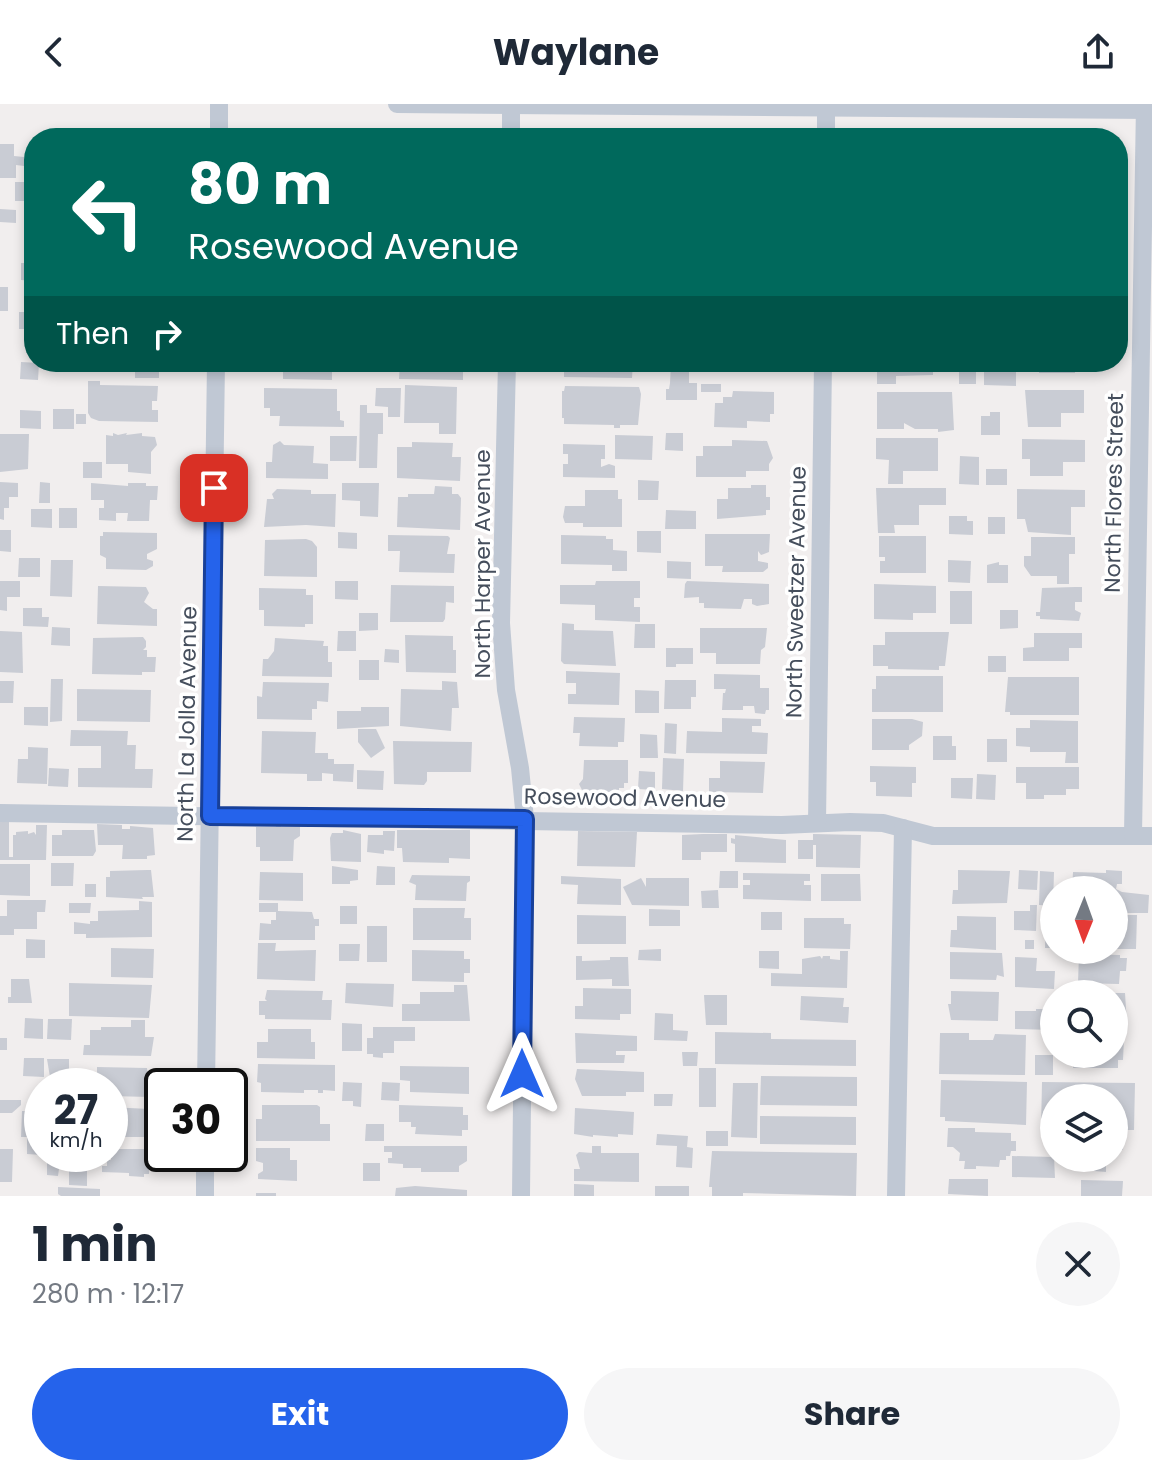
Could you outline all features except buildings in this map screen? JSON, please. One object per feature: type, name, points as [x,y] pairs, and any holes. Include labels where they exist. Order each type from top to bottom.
[{"type":"street","points":[[219,104],[219,128]]},
{"type":"street","points":[[397,104],[1147,108]]},
{"type":"street","points":[[511,104],[511,128]]},
{"type":"street","points":[[826,105],[826,128]]},
{"type":"street","name":"North Flores Street","points":[[1142,836],[1147,108]]},
{"type":"street","name":"North La Jolla Avenue","points":[[206,1068],[216,372]]},
{"type":"street","name":"North Harper Avenue","points":[[507,372],[501,623],[506,690],[520,768],[525,819],[521,1196]]},
{"type":"street","name":"North Sweetzer Avenue","points":[[817,823],[823,372]]},
{"type":"street","name":"Rosewood Avenue","points":[[0,813],[782,825],[883,823],[933,836],[1142,836]]},
{"type":"street","points":[[896,1196],[903,828]]},
{"type":"street","points":[[205,1172],[205,1196]]},
{"type":"route","points":[[214,488],[210,816],[525,819],[522,1074]]}]
